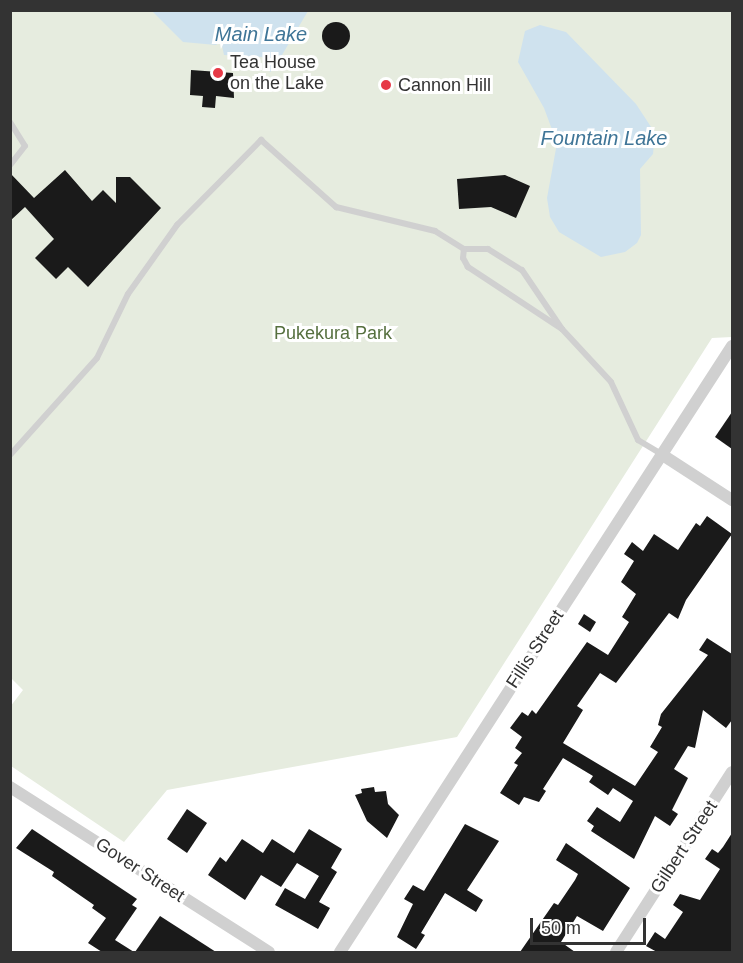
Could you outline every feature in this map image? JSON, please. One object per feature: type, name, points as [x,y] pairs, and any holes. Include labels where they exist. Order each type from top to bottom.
[{"type":"street","name":"Fillis Street","points":[[339,952],[732,346]]},
{"type":"street","points":[[660,454],[732,500]]},
{"type":"street","name":"Gilbert Street","points":[[616,952],[732,772]]},
{"type":"street","name":"Gover Street","points":[[10,786],[268,952]]},
{"type":"lane","points":[[10,122],[25,146],[10,165]]},
{"type":"lane","points":[[10,455],[97,357],[128,294],[177,225],[261,140],[336,207],[435,231],[464,249],[477,246],[510,260],[522,270],[562,330],[611,382],[638,440],[660,454]]},
{"type":"lane","points":[[464,249],[463,258],[468,267],[562,330]]},
{"type":"green space","name":"Pukekura Park","points":[[11,11],[732,11],[732,337],[712,338],[457,737],[167,790],[124,842],[11,766],[10,707],[23,690],[10,677]]},
{"type":"water","name":"Main Lake","points":[[152,11],[308,11],[282,55],[283,63],[270,72],[262,57],[224,55],[221,41],[216,45],[183,42]]},
{"type":"water","name":"Fountain Lake","points":[[540,25],[566,32],[636,104],[655,133],[653,154],[640,169],[641,235],[637,243],[625,252],[601,257],[559,232],[550,217],[547,198],[557,143],[544,108],[518,62],[525,31]]},
{"type":"building","points":[[336,22],[346,26],[350,36],[346,46],[336,50],[326,46],[322,36],[326,26]]},
{"type":"building","points":[[191,70],[233,73],[234,98],[216,96],[215,108],[202,107],[203,96],[190,95]]},
{"type":"building","points":[[65,170],[92,201],[103,190],[116,203],[116,177],[130,177],[161,208],[88,287],[68,267],[56,279],[35,258],[54,239],[25,207],[10,221],[10,173],[34,198]]},
{"type":"building","points":[[505,175],[530,186],[516,218],[491,207],[459,209],[457,179]]},
{"type":"building","points":[[732,412],[732,449],[715,437]]},
{"type":"building","points":[[707,516],[732,534],[686,600],[678,619],[669,613],[616,683],[600,673],[577,706],[583,710],[563,743],[635,786],[658,752],[650,747],[662,727],[658,725],[661,714],[708,655],[699,650],[707,638],[732,654],[732,720],[726,728],[703,710],[695,748],[688,746],[674,769],[688,778],[672,810],[678,814],[670,826],[655,816],[634,859],[591,831],[594,826],[587,821],[597,807],[620,822],[633,801],[613,788],[608,795],[589,782],[593,776],[563,758],[543,789],[546,791],[539,802],[524,797],[519,805],[500,793],[518,765],[514,763],[522,753],[515,748],[522,737],[510,728],[522,712],[528,716],[532,710],[536,714],[587,642],[608,655],[629,622],[622,617],[636,594],[621,582],[634,561],[624,554],[632,542],[643,551],[654,534],[678,550],[696,523],[700,526]]},
{"type":"building","points":[[584,614],[596,622],[590,632],[578,624]]},
{"type":"building","points":[[374,787],[375,792],[386,791],[388,804],[399,815],[387,838],[367,821],[355,795],[362,793],[361,789]]},
{"type":"building","points":[[187,809],[207,823],[187,853],[167,839]]},
{"type":"building","points":[[465,824],[499,841],[467,890],[483,900],[476,912],[445,893],[421,933],[425,935],[416,949],[397,937],[413,904],[404,899],[413,885],[424,891]]},
{"type":"building","points":[[32,829],[137,899],[132,905],[137,908],[115,940],[134,952],[102,952],[88,943],[106,918],[92,908],[94,905],[52,876],[54,872],[16,848]]},
{"type":"building","points":[[309,829],[342,849],[331,868],[337,872],[319,902],[330,908],[318,929],[275,905],[285,888],[305,899],[319,876],[297,863],[281,887],[261,875],[245,900],[208,875],[220,857],[226,862],[242,839],[263,853],[272,839],[294,853]]},
{"type":"building","points":[[732,833],[732,952],[657,952],[646,946],[655,932],[665,939],[683,912],[673,905],[680,894],[700,900],[720,869],[705,859],[712,849],[718,853]]},
{"type":"building","points":[[566,843],[630,888],[603,931],[577,916],[561,942],[575,952],[520,952],[554,903],[558,905],[578,874],[556,860]]},
{"type":"building","points":[[160,916],[216,952],[135,952]]},
{"type":"place","name":"Tea House on the Lake","points":[[218,73]]},
{"type":"place","name":"Cannon Hill","points":[[386,85]]}]
